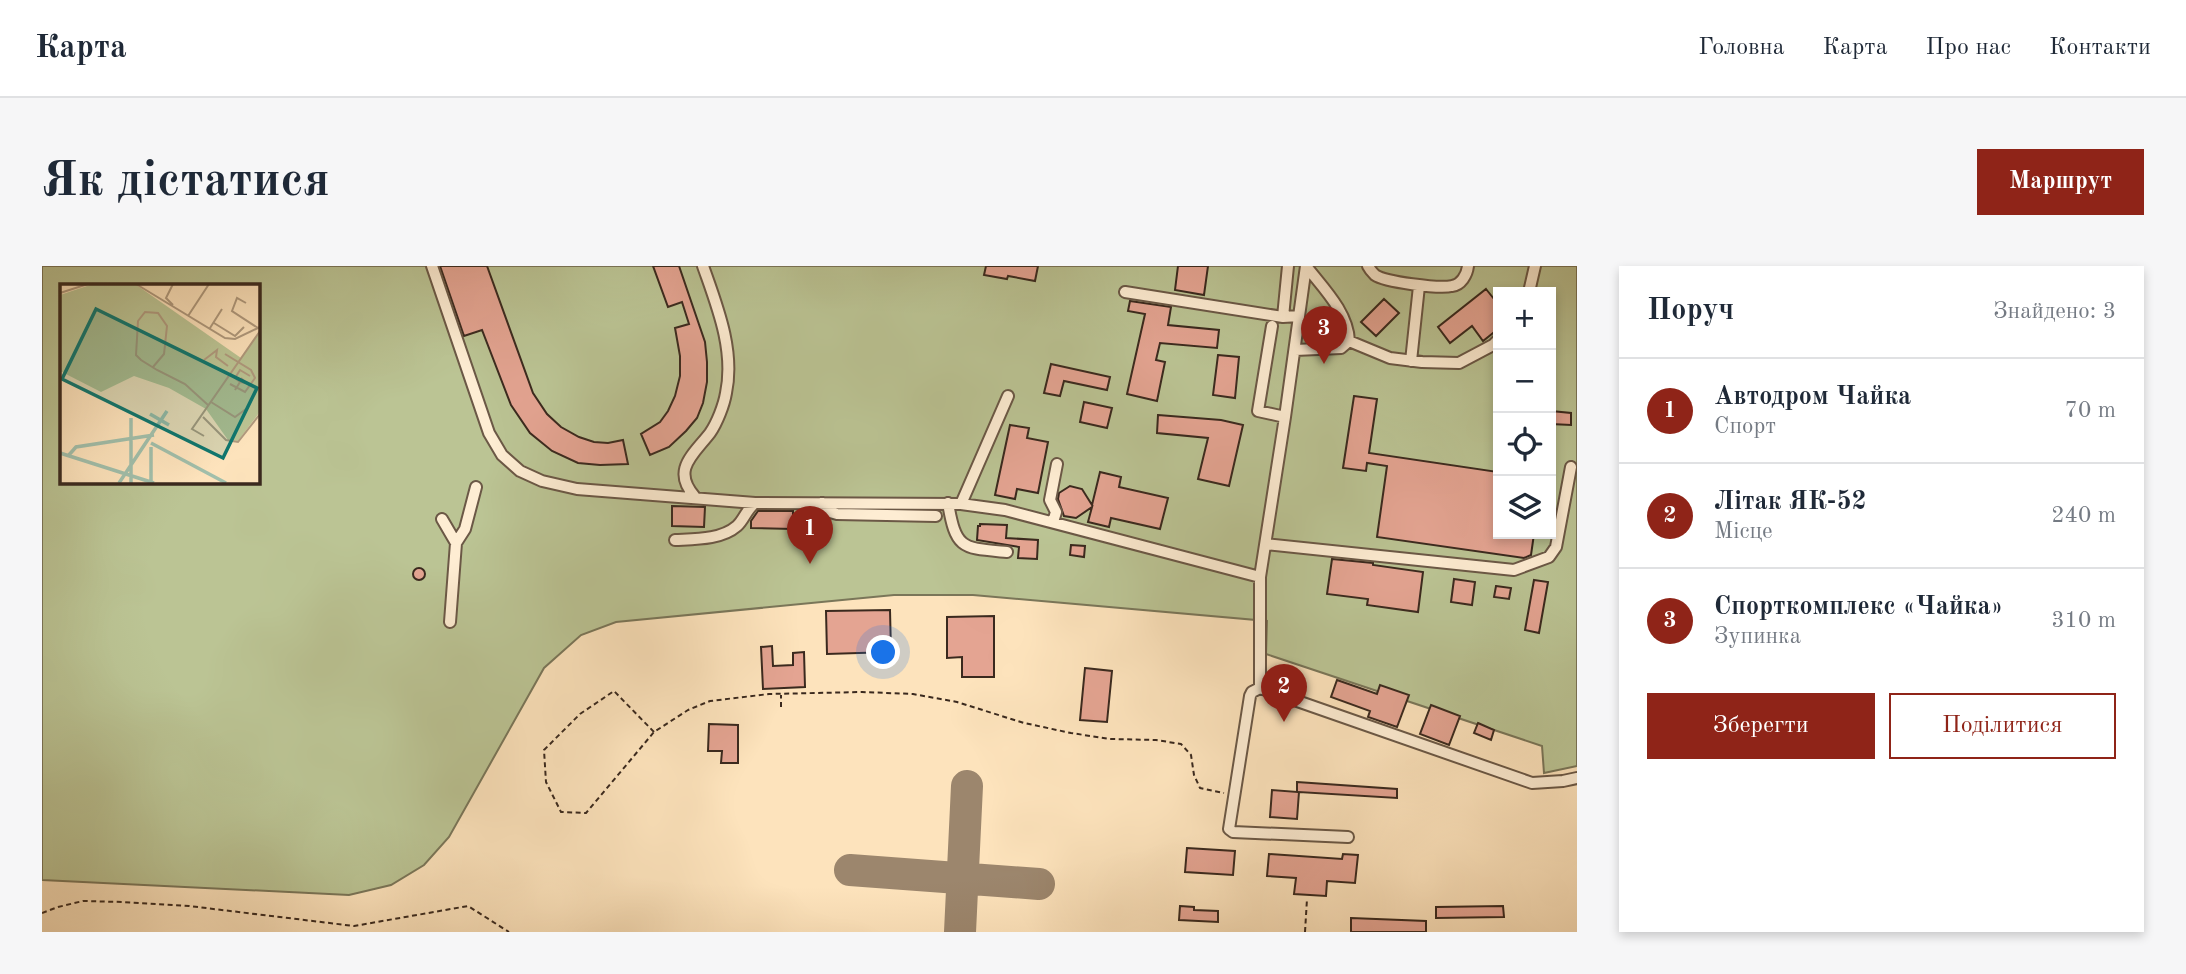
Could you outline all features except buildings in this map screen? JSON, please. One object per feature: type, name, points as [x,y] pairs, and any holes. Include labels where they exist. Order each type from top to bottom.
[{"type":"street","points":[[432,266],[489,433],[502,455],[520,471],[542,481],[577,489],[822,507],[961,504],[1005,510],[1260,577]]},
{"type":"street","points":[[695,497],[685,482],[684,473],[694,452],[712,430],[726,393],[728,352],[719,312],[703,266]]},
{"type":"street","points":[[1283,317],[1288,266]]},
{"type":"street","points":[[1260,688],[1260,577],[1306,266]]},
{"type":"street","points":[[1295,350],[1341,348],[1349,341],[1349,330],[1333,299],[1306,266]]},
{"type":"street","points":[[1368,266],[1376,276],[1419,286],[1454,286],[1462,280],[1468,266]]},
{"type":"street","points":[[1530,287],[1535,266]]},
{"type":"street","points":[[1411,360],[1419,286]]},
{"type":"street","points":[[1125,292],[1283,317],[1299,316]]},
{"type":"street","points":[[1272,326],[1258,411],[1285,417]]},
{"type":"street","points":[[1349,341],[1390,358],[1459,363],[1493,345]]},
{"type":"street","points":[[961,504],[1008,396]]},
{"type":"street","points":[[1053,522],[1056,512],[1050,500],[1057,464]]},
{"type":"street","points":[[1266,544],[1514,570],[1549,557],[1556,547],[1571,467]]},
{"type":"street","points":[[450,622],[456,543],[465,528],[475,486]]},
{"type":"street","points":[[675,540],[713,538],[737,526],[747,509],[755,503]]},
{"type":"street","points":[[948,503],[952,528],[961,543],[972,549],[1007,552]]},
{"type":"street","points":[[822,507],[837,514],[936,516]]},
{"type":"street","points":[[802,535],[808,521],[822,507]]},
{"type":"street","points":[[442,519],[456,543]]},
{"type":"street","points":[[1348,836],[1233,832],[1228,826],[1252,692],[1260,688],[1532,783],[1577,778]]},
{"type":"path","points":[[654,732],[614,691],[580,714],[544,750],[546,782],[561,812],[586,813],[654,732],[688,710],[710,701],[781,694],[914,694],[957,702],[1024,723],[1071,733],[1181,744],[1191,755],[1194,775],[1200,788],[1234,794]]},
{"type":"path","points":[[781,694],[781,707]]},
{"type":"path","points":[[1305,932],[1307,899]]},
{"type":"path","points":[[42,913],[58,906],[83,901],[123,902],[190,906],[354,926],[468,906],[509,932]]},
{"type":"green space","points":[[42,266],[1577,266],[1577,766],[1544,773],[1542,746],[1266,654],[1267,621],[973,595],[894,595],[616,622],[581,635],[544,668],[449,837],[424,865],[391,885],[349,895],[42,880]]},
{"type":"taxiway","points":[[960,932],[967,786]]},
{"type":"taxiway","points":[[850,870],[1039,884]]},
{"type":"place","name":"Спорткомплекс «Чайка»","points":[[1324,364]]},
{"type":"place","name":"Автодром Чайка","points":[[810,564]]},
{"type":"place","name":"Літак ЯК-52","points":[[1284,722]]}]
